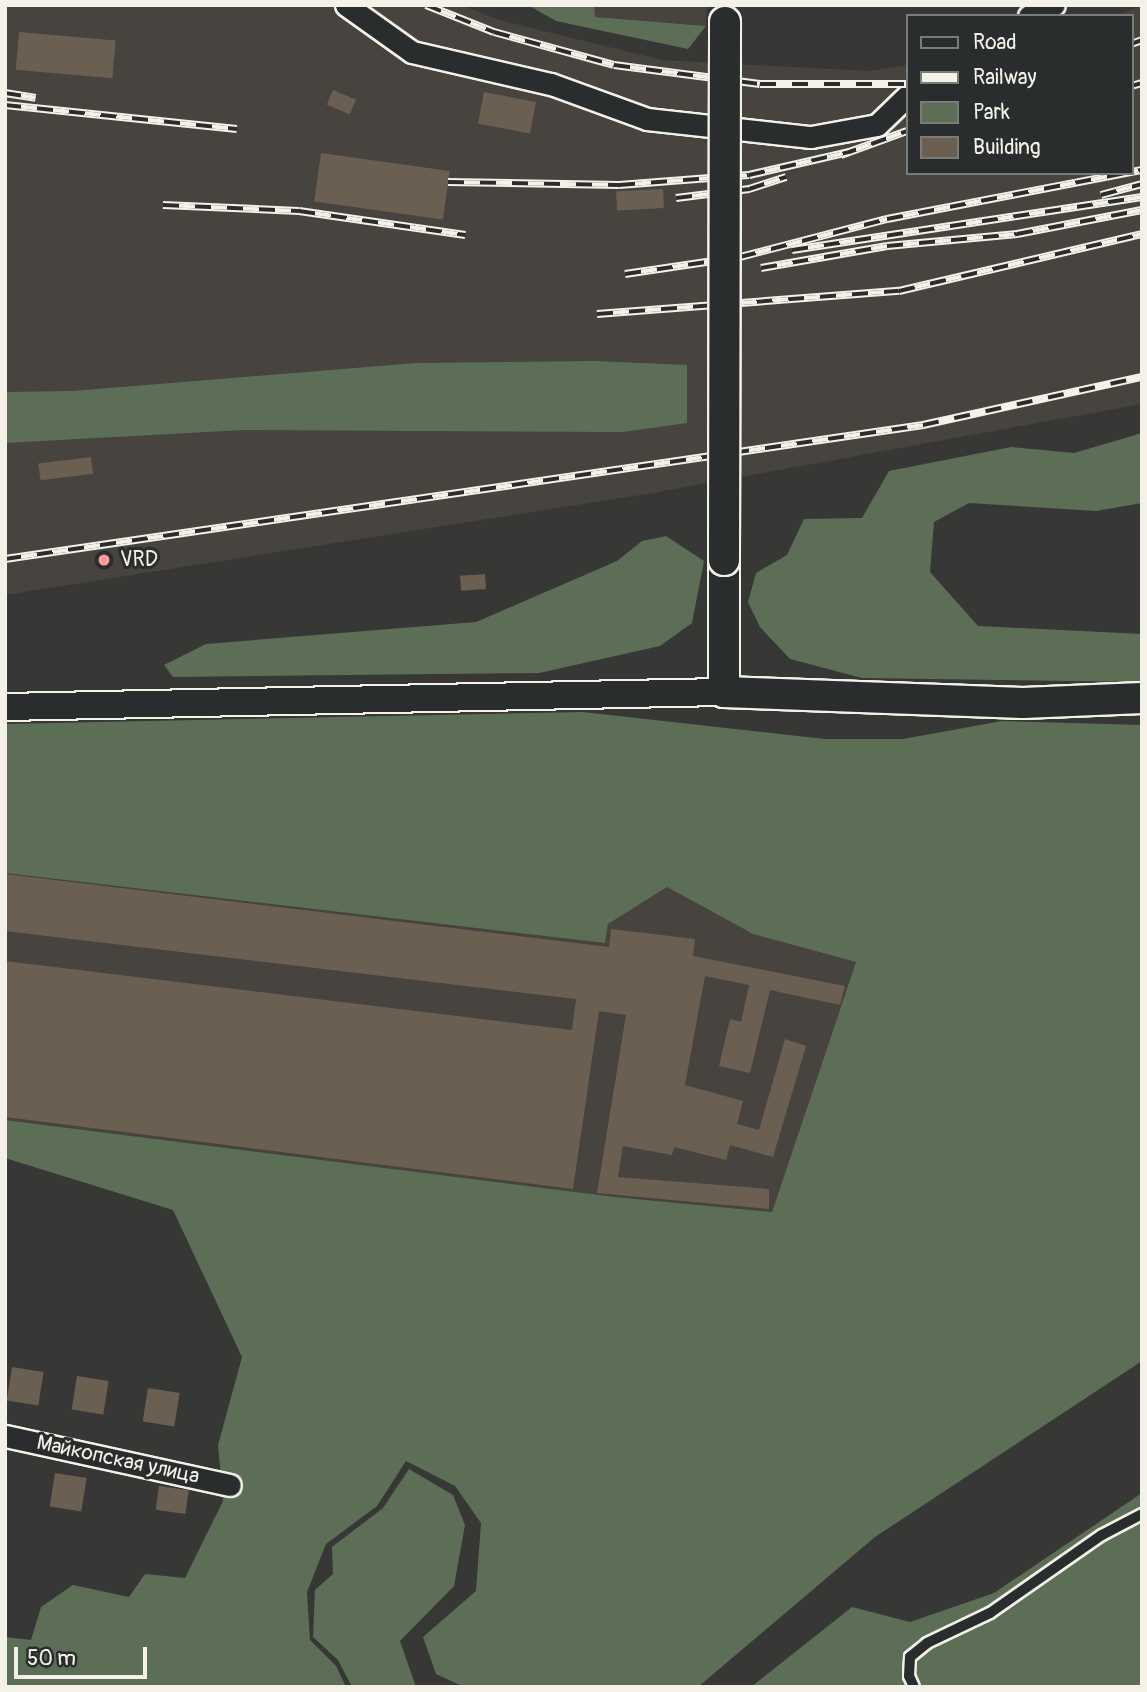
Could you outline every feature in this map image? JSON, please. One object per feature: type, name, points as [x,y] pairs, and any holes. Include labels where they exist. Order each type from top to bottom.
[{"type":"main road","points":[[726,14],[724,692],[1023,703],[1142,698]]},
{"type":"street","points":[[346,5],[412,52],[551,84],[647,119],[811,137],[877,125],[906,97]]},
{"type":"street","points":[[1034,14],[1054,5]]},
{"type":"street","points":[[5,708],[724,692]]},
{"type":"street","name":"Майкопская улица","points":[[5,1436],[230,1485]]},
{"type":"lane","points":[[914,1687],[909,1676],[910,1657],[927,1643],[990,1613],[1102,1535],[1142,1514]]},
{"type":"shaded area","points":[[5,5],[461,5],[499,20],[662,60],[870,71],[906,65],[906,175],[1133,175],[1133,14],[1120,14],[1142,6],[1142,404],[653,493],[5,595]]},
{"type":"shaded area","points":[[594,5],[707,5],[706,26],[594,17]]},
{"type":"shaded area","points":[[5,873],[605,943],[608,924],[667,887],[753,934],[856,962],[772,1212],[615,1197],[5,1120]]},
{"type":"green space","points":[[528,5],[594,5],[595,17],[706,26],[688,49],[556,21]]},
{"type":"green space","points":[[594,361],[687,365],[687,423],[623,432],[243,430],[5,443],[5,392],[73,391],[416,363]]},
{"type":"green space","points":[[1142,433],[1142,503],[1096,511],[969,503],[934,522],[930,572],[978,626],[1142,634],[1142,682],[862,678],[790,659],[760,627],[748,602],[756,573],[787,555],[804,519],[862,518],[889,471],[1011,447],[1074,453]]},
{"type":"green space","points":[[666,536],[704,561],[692,623],[660,646],[539,673],[173,677],[164,665],[206,644],[476,622],[617,561],[642,541]]},
{"type":"green space","points":[[583,712],[825,739],[903,739],[1002,721],[1142,725],[1142,1361],[875,1537],[698,1687],[464,1687],[436,1674],[423,1637],[476,1591],[481,1523],[455,1486],[406,1461],[377,1506],[326,1544],[307,1592],[310,1640],[336,1666],[346,1687],[5,1687],[5,1637],[31,1640],[41,1607],[73,1585],[129,1597],[145,1574],[185,1578],[223,1501],[218,1445],[242,1357],[173,1210],[5,1158],[5,1120],[615,1197],[772,1212],[856,962],[753,934],[667,887],[608,924],[605,943],[5,873],[5,724]]},
{"type":"green space","points":[[409,1469],[453,1495],[465,1525],[454,1586],[400,1641],[416,1687],[352,1687],[338,1660],[313,1637],[315,1590],[333,1574],[332,1547],[383,1508]]},
{"type":"green space","points":[[1142,1493],[1142,1687],[751,1687],[852,1607],[910,1622],[994,1593]]},
{"type":"building","points":[[19,32],[116,40],[112,78],[16,70]]},
{"type":"building","points":[[333,90],[356,100],[350,114],[327,105]]},
{"type":"building","points":[[484,92],[536,102],[530,134],[478,123]]},
{"type":"building","points":[[321,153],[450,171],[443,220],[314,202]]},
{"type":"building","points":[[663,189],[664,208],[617,210],[616,191]]},
{"type":"building","points":[[91,457],[93,474],[40,480],[38,463]]},
{"type":"building","points":[[485,574],[486,589],[461,591],[460,576]]},
{"type":"building","points":[[5,874],[609,947],[611,929],[695,939],[693,956],[845,986],[840,1005],[770,990],[750,1073],[719,1066],[730,1019],[741,1022],[749,985],[705,976],[685,1085],[743,1101],[737,1124],[759,1130],[785,1039],[806,1046],[773,1157],[730,1145],[726,1160],[674,1147],[672,1155],[623,1146],[618,1177],[769,1189],[769,1209],[597,1193],[626,1015],[599,1011],[573,1189],[5,1117],[5,961],[572,1030],[576,999],[5,931]]},
{"type":"building","points":[[12,1367],[44,1372],[38,1406],[7,1401]]},
{"type":"building","points":[[77,1376],[109,1381],[103,1415],[72,1410]]},
{"type":"building","points":[[148,1388],[180,1393],[174,1427],[143,1422]]},
{"type":"building","points":[[55,1473],[87,1478],[81,1512],[50,1507]]},
{"type":"building","points":[[159,1486],[189,1490],[185,1514],[156,1510]]},
{"type":"railway","points":[[426,5],[494,32],[614,65],[760,84],[906,84]]},
{"type":"railway","points":[[1133,43],[1142,40]]},
{"type":"railway","points":[[1133,85],[1142,83]]},
{"type":"railway","points":[[5,93],[36,98]]},
{"type":"railway","points":[[5,105],[237,129]]},
{"type":"railway","points":[[841,155],[906,131]]},
{"type":"railway","points":[[448,182],[619,185],[749,175],[849,152]]},
{"type":"railway","points":[[1133,172],[1142,170]]},
{"type":"railway","points":[[625,274],[740,257],[887,219],[1116,175]]},
{"type":"railway","points":[[676,198],[749,189],[786,177]]},
{"type":"railway","points":[[1101,195],[1142,184]]},
{"type":"railway","points":[[792,250],[1142,197]]},
{"type":"railway","points":[[163,205],[299,211],[465,235]]},
{"type":"railway","points":[[761,268],[887,246],[1017,234],[1142,210]]},
{"type":"railway","points":[[597,314],[899,291],[1142,234]]},
{"type":"railway","points":[[5,559],[923,425],[1142,377]]},
{"type":"place","name":"VRD","points":[[104,560]]}]
